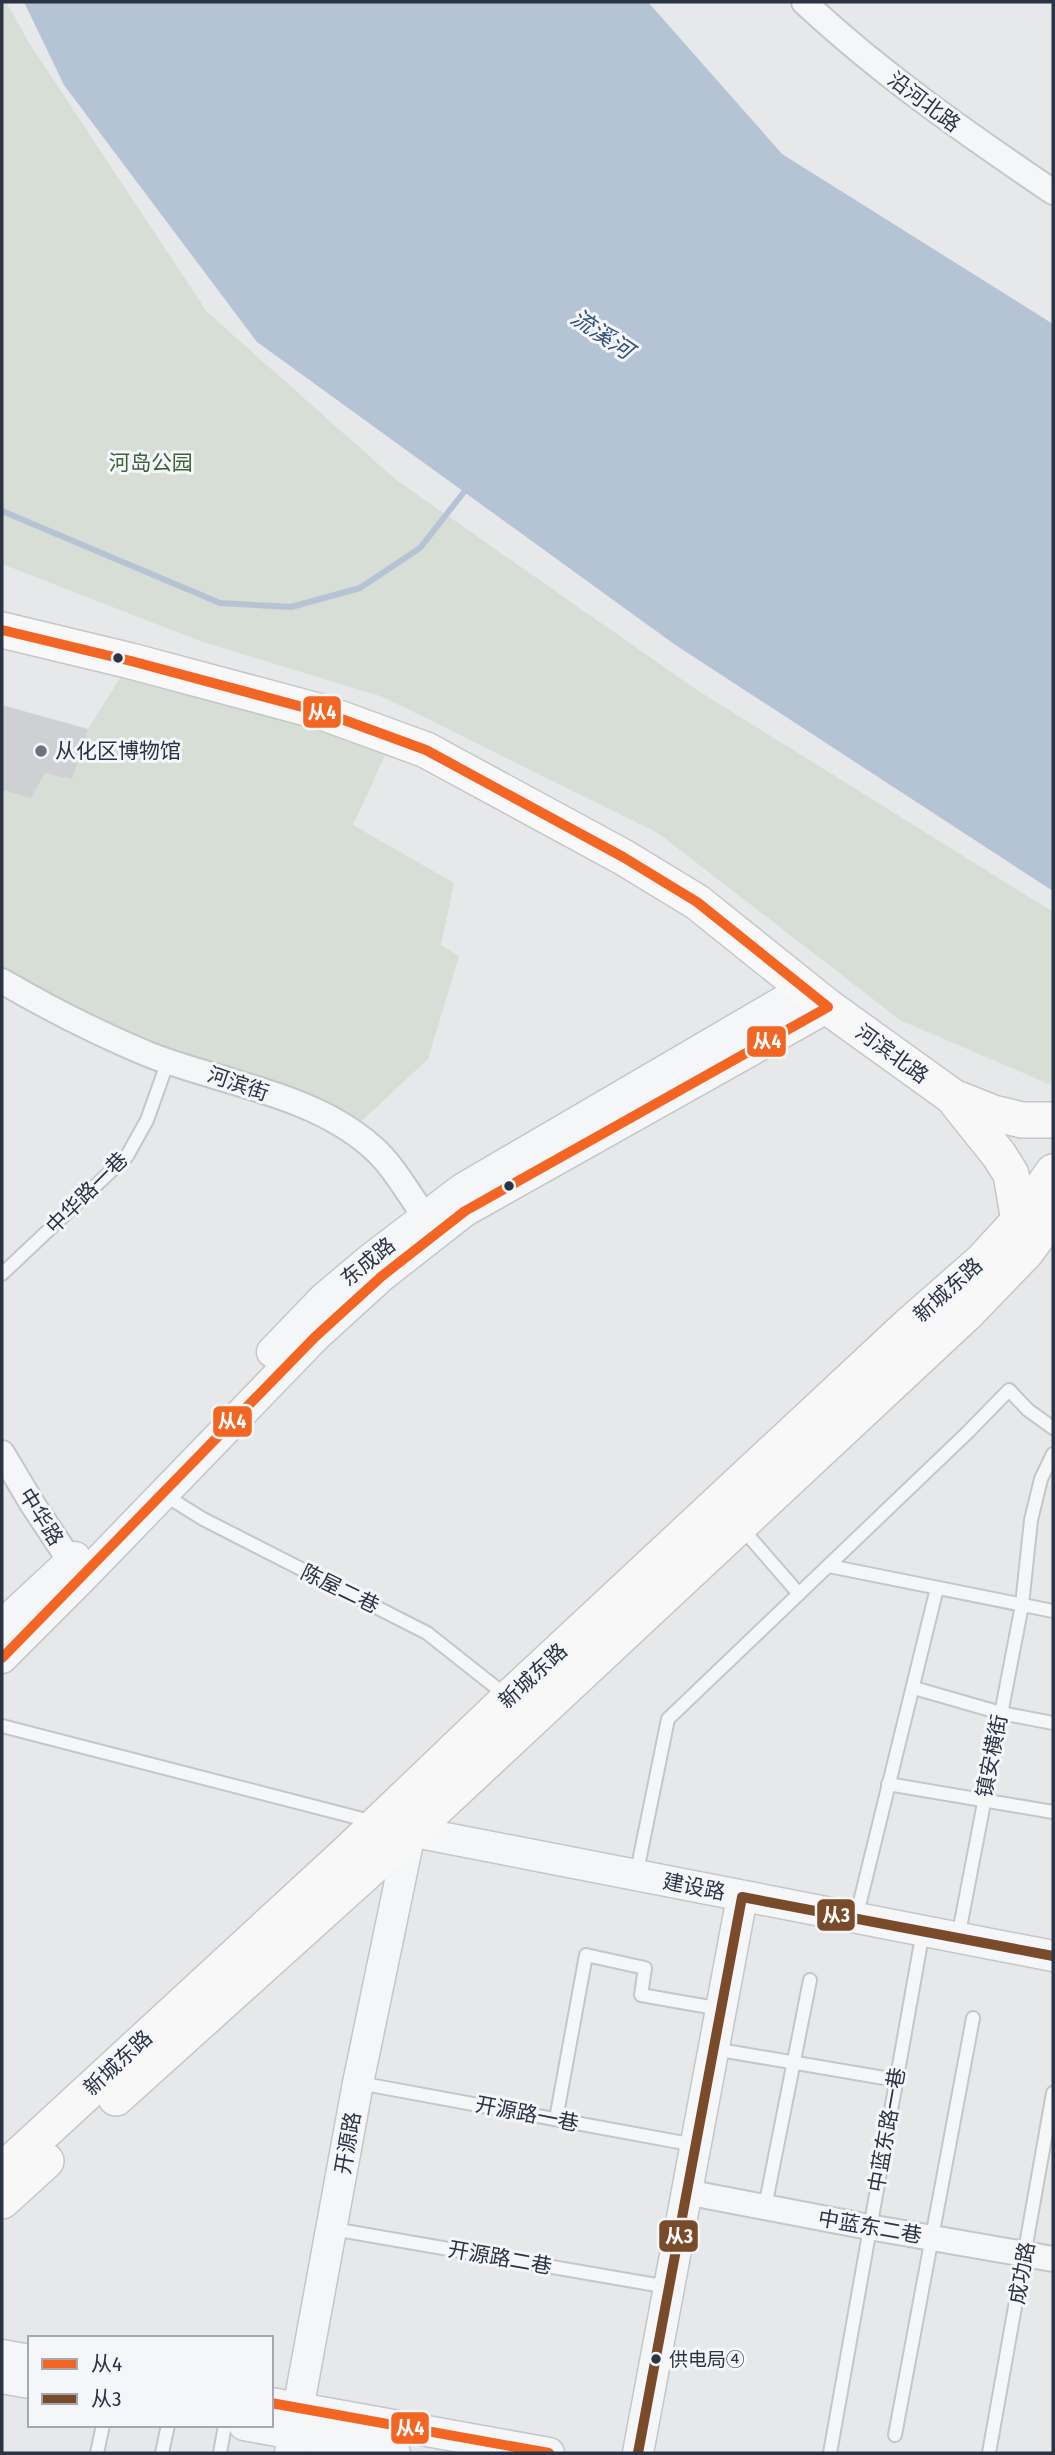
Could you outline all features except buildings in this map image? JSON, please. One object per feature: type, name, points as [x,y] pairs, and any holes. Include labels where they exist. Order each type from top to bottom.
[{"type":"main road","name":"河滨北路","points":[[2,630],[325,713],[426,750],[611,850],[697,902],[816,998],[953,1097],[993,1113],[1053,1120]]},
{"type":"main road","name":"河滨北路","points":[[953,1097],[1011,1174],[1033,1239]]},
{"type":"main road","name":"新城东路","points":[[1033,1239],[1053,1172]]},
{"type":"main road","name":"新城东路","points":[[2,2171],[740,1525],[967,1313],[1053,1215]]},
{"type":"main road","name":"新城东路","points":[[2,2201],[394,1828],[509,1698],[908,1326],[982,1261],[1033,1239]]},
{"type":"street","name":"沿河北路","points":[[804,2],[906,90],[1053,192]]},
{"type":"street","name":"河滨街","points":[[2,981],[85,1026],[168,1061],[335,1119],[373,1147],[396,1174],[431,1225]]},
{"type":"street","name":"东成路","points":[[2,1625],[76,1570],[163,1494],[315,1337],[382,1276],[462,1189],[816,998]]},
{"type":"street","name":"东成路","points":[[2,1658],[76,1570],[324,1298],[431,1225]]},
{"type":"street","name":"中华路","points":[[2,1453],[76,1570]]},
{"type":"street","name":"建设路","points":[[394,1828],[1053,1956]]},
{"type":"street","name":"开源路","points":[[288,2425],[333,2229],[358,2083],[394,1828]]},
{"type":"street","points":[[638,2453],[742,1897]]},
{"type":"street","name":"中蓝东二巷","points":[[686,2192],[1053,2259]]},
{"type":"street","points":[[2,2355],[28,2360]]},
{"type":"street","points":[[2,2378],[28,2383]]},
{"type":"street","points":[[288,2425],[395,2453]]},
{"type":"street","points":[[288,2425],[549,2453]]},
{"type":"lane","name":"中华路一巷","points":[[2,1273],[127,1156],[147,1120],[168,1061]]},
{"type":"lane","points":[[636,1876],[668,1719],[1009,1390],[1028,1410],[1053,1428]]},
{"type":"lane","name":"镇安横街","points":[[958,1938],[1021,1605],[1031,1520],[1041,1479],[1053,1454]]},
{"type":"lane","name":"陈屋二巷","points":[[163,1494],[203,1519],[427,1633],[509,1698]]},
{"type":"lane","points":[[740,1525],[799,1594]]},
{"type":"lane","points":[[829,1566],[1053,1611]]},
{"type":"lane","points":[[856,1919],[937,1588]]},
{"type":"lane","points":[[914,1688],[1000,1713],[1053,1723]]},
{"type":"lane","points":[[2,1726],[394,1828]]},
{"type":"lane","points":[[888,1784],[1053,1812]]},
{"type":"lane","name":"中蓝东路一巷","points":[[830,2453],[923,1931]]},
{"type":"lane","points":[[556,2119],[586,1955],[645,1968],[641,1995],[721,2009]]},
{"type":"lane","points":[[765,2207],[810,1980]]},
{"type":"lane","points":[[895,2435],[973,2018]]},
{"type":"lane","points":[[713,2049],[896,2080]]},
{"type":"lane","name":"开源路一巷","points":[[358,2083],[695,2145]]},
{"type":"lane","name":"成功路","points":[[989,2453],[1053,2093]]},
{"type":"lane","name":"开源路二巷","points":[[333,2229],[668,2287]]},
{"type":"lane","points":[[97,2453],[103,2427]]},
{"type":"lane","points":[[162,2453],[168,2427]]},
{"type":"lane","points":[[220,2453],[225,2427]]},
{"type":"green space","name":"河岛公园","points":[[2,2],[6,2],[29,43],[207,312],[395,479],[694,688],[1053,912],[1053,1077],[1049,1084],[900,1020],[658,833],[383,697],[200,641],[2,564]]},
{"type":"green space","points":[[131,661],[393,738],[353,825],[454,883],[441,945],[459,956],[428,1059],[351,1131],[2,981],[2,790],[31,798],[45,773],[72,778],[88,729]]},
{"type":"water","name":"流溪河","points":[[24,2],[648,2],[782,154],[1053,324],[1053,891],[674,644],[257,342],[64,85]]},
{"type":"waterway","points":[[2,511],[220,603],[291,607],[360,588],[420,548],[464,492]]},
{"type":"transit line","name":"从4","points":[[2,630],[325,713],[426,750],[623,857],[697,902],[828,1007],[465,1211],[382,1276],[315,1337],[2,1658]]},
{"type":"transit line","name":"从3","points":[[638,2453],[742,1897],[1053,1956]]},
{"type":"transit line","name":"从4","points":[[273,2403],[549,2453]]},
{"type":"place","name":"从化区博物馆","points":[[41,751]]},
{"type":"place","name":"供电局④","points":[[656,2359]]}]
